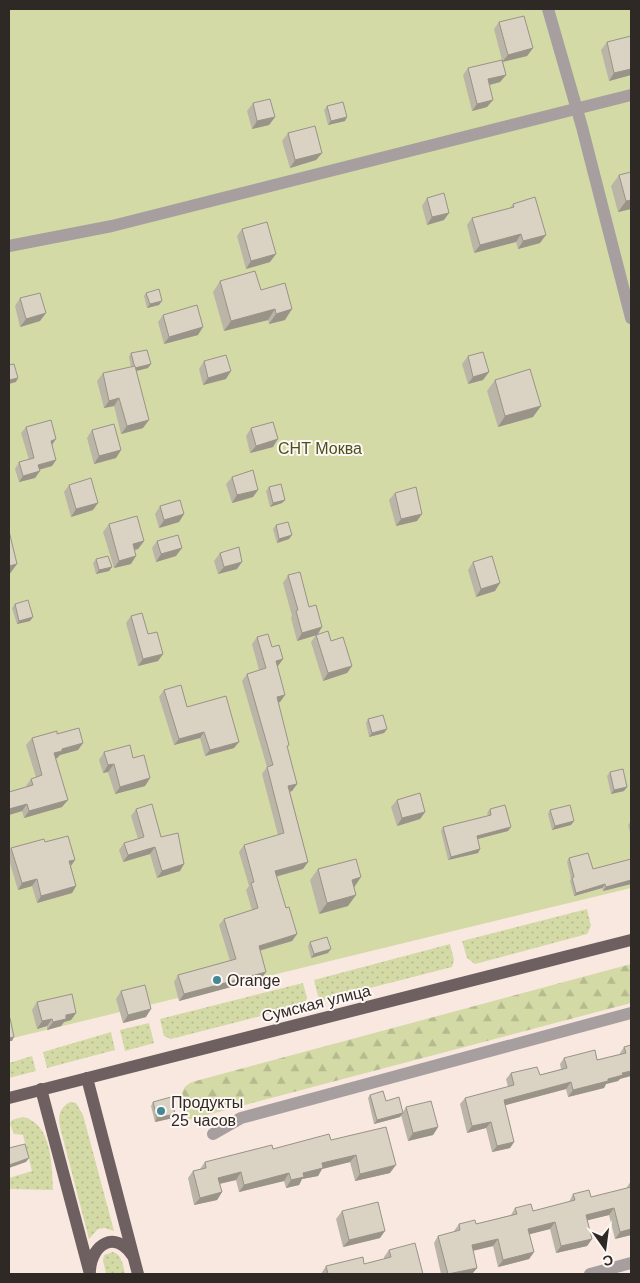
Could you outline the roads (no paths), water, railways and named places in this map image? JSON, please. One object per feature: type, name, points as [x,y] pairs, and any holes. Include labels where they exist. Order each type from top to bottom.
[{"type":"main road","name":"Сумская улица","points":[[9,1098],[631,940]]},
{"type":"main road","points":[[87,1078],[138,1274]]},
{"type":"main road","points":[[41,1089],[90,1273]]},
{"type":"main road","points":[[90,1273],[94,1251],[102,1244],[109,1242],[118,1243],[126,1247],[134,1258]]},
{"type":"street","points":[[548,9],[582,127],[631,318]]},
{"type":"street","points":[[9,246],[112,226],[631,95]]},
{"type":"street","points":[[213,1134],[241,1118],[631,1013]]},
{"type":"street","points":[[590,1274],[631,1263]]},
{"type":"place","name":"Orange","points":[[217,980]]},
{"type":"place","name":"Продукты 25 часов","points":[[161,1111]]},
{"type":"park label","name":"СНТ Моква","points":[[320,448]]}]
